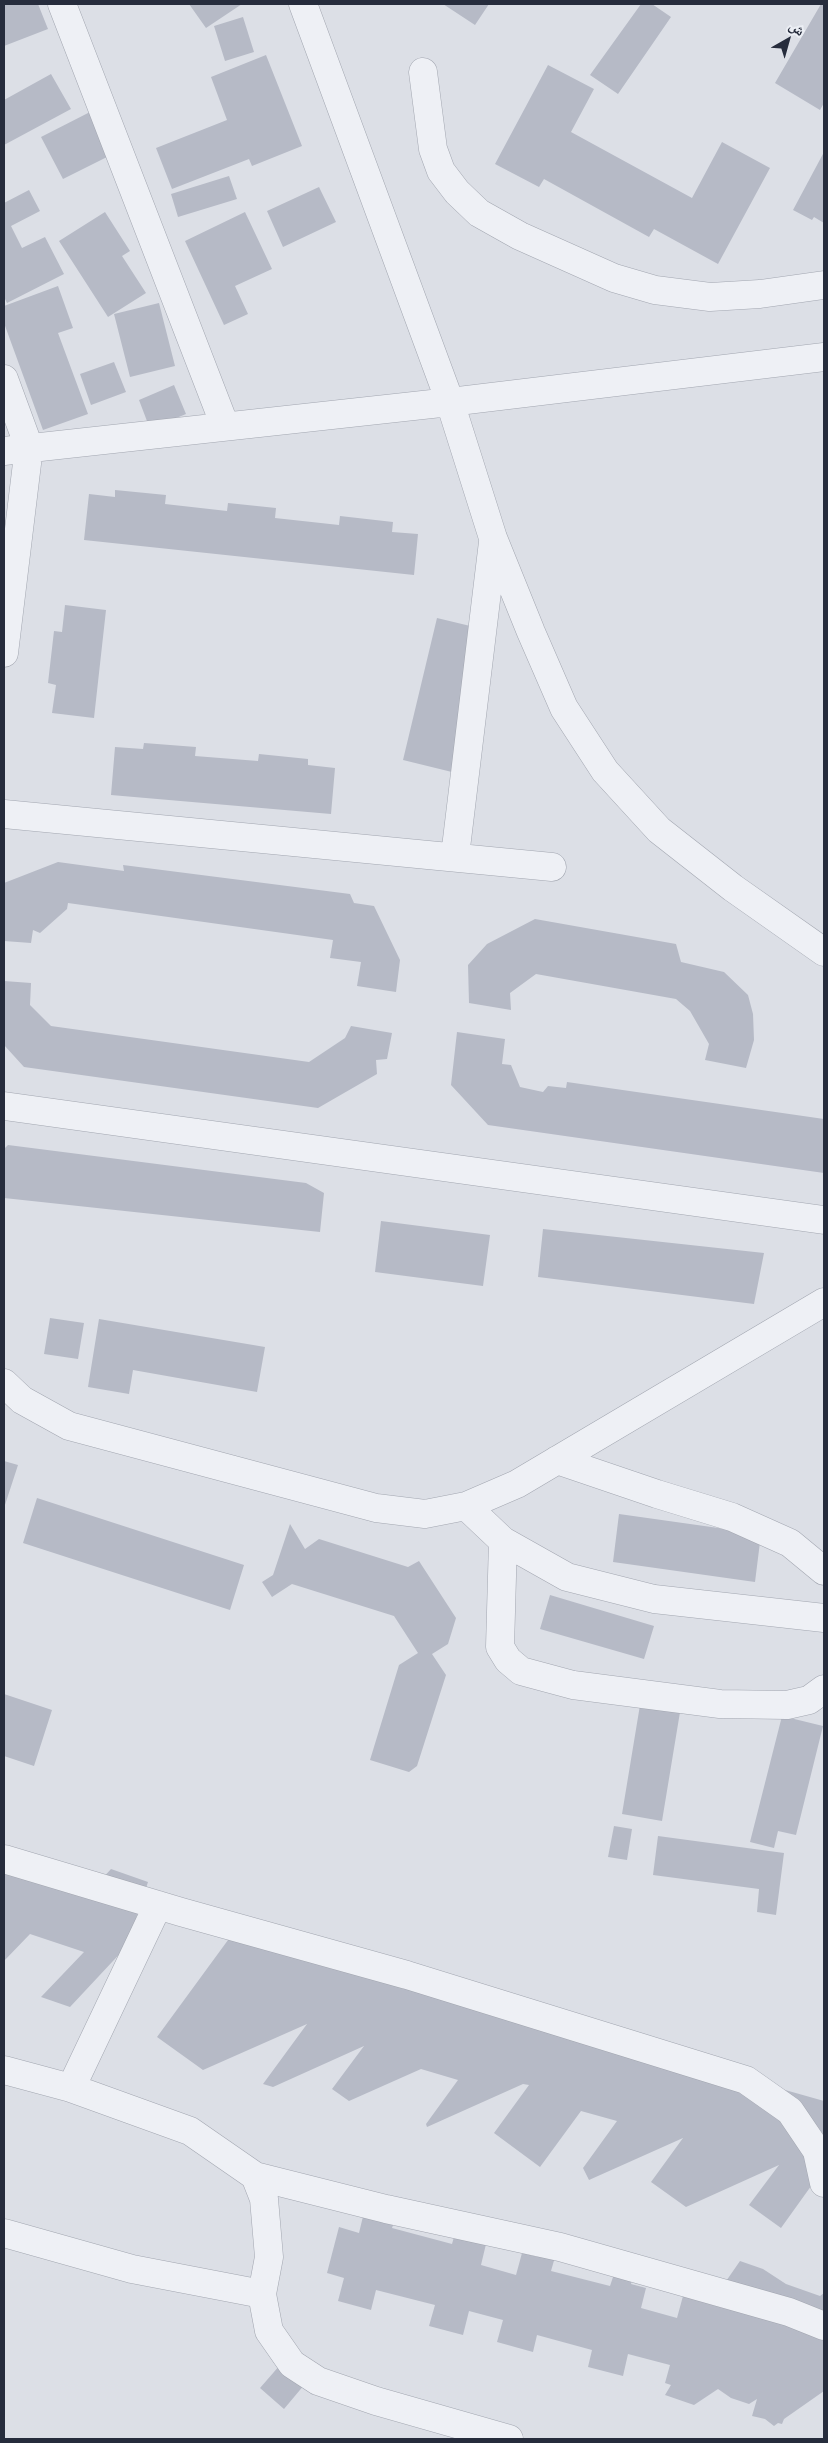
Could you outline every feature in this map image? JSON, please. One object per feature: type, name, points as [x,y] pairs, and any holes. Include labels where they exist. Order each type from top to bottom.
[{"type":"street","points":[[62,4],[225,426]]},
{"type":"street","points":[[303,4],[450,402],[493,538],[530,632],[564,708],[605,771],[659,830],[733,888],[824,952]]},
{"type":"street","points":[[423,72],[431,140],[441,171],[456,192],[479,213],[520,236],[606,275],[654,290],[710,297],[760,294],[824,285]]},
{"type":"street","points":[[16,449],[450,402],[824,357]]},
{"type":"street","points":[[4,379],[16,449],[4,653]]},
{"type":"street","points":[[454,856],[493,538]]},
{"type":"street","points":[[4,814],[454,856],[552,867]]},
{"type":"street","points":[[4,1106],[824,1220]]},
{"type":"street","points":[[4,1383],[22,1400],[70,1426],[376,1508],[425,1514],[466,1506],[516,1484],[824,1302]]},
{"type":"street","points":[[557,1460],[732,1517],[790,1543],[824,1571]]},
{"type":"street","points":[[466,1506],[503,1541],[566,1577],[654,1599],[824,1618]]},
{"type":"street","points":[[503,1541],[500,1647],[508,1660],[522,1671],[573,1685],[720,1704],[787,1705],[809,1700],[824,1689]]},
{"type":"street","points":[[4,1859],[158,1905],[407,1975],[746,2080],[790,2111],[817,2152],[824,2183]]},
{"type":"street","points":[[72,2088],[158,1905]]},
{"type":"street","points":[[4,2070],[72,2088],[190,2131],[255,2176],[386,2209],[560,2248],[789,2312],[824,2326]]},
{"type":"street","points":[[255,2176],[264,2199],[268,2257],[262,2294],[269,2331],[292,2364],[318,2381],[376,2401],[509,2439]]},
{"type":"street","points":[[4,2233],[132,2269],[262,2294]]},
{"type":"building","points":[[4,4],[38,4],[48,29],[4,46]]},
{"type":"building","points":[[189,4],[242,4],[206,28]]},
{"type":"building","points":[[443,4],[489,4],[475,25]]},
{"type":"building","points":[[641,4],[652,4],[671,17],[618,94],[590,75]]},
{"type":"building","points":[[821,4],[824,4],[824,103],[820,110],[775,83]]},
{"type":"building","points":[[243,17],[254,52],[225,61],[214,26]]},
{"type":"building","points":[[266,55],[302,146],[252,166],[249,159],[172,189],[156,148],[227,120],[211,77]]},
{"type":"building","points":[[548,65],[594,89],[571,132],[692,198],[722,142],[770,168],[718,264],[654,229],[649,237],[544,179],[539,187],[495,164]]},
{"type":"building","points":[[51,74],[71,109],[4,145],[4,100]]},
{"type":"building","points":[[90,112],[111,155],[63,179],[41,137]]},
{"type":"building","points":[[824,152],[824,223],[814,217],[812,220],[793,210]]},
{"type":"building","points":[[229,176],[237,199],[178,217],[171,194]]},
{"type":"building","points":[[319,187],[336,222],[283,247],[267,211]]},
{"type":"building","points":[[29,190],[40,211],[11,226],[22,248],[45,237],[64,274],[7,303],[4,297],[4,203]]},
{"type":"building","points":[[105,212],[130,251],[122,256],[146,293],[108,317],[59,241]]},
{"type":"building","points":[[245,212],[272,269],[235,286],[248,314],[224,325],[185,241]]},
{"type":"building","points":[[58,286],[73,328],[58,333],[88,414],[43,430],[4,323],[4,306]]},
{"type":"building","points":[[159,303],[175,366],[130,377],[114,314]]},
{"type":"building","points":[[114,362],[126,392],[91,405],[80,374]]},
{"type":"building","points":[[174,385],[186,414],[150,429],[139,400]]},
{"type":"building","points":[[115,490],[166,495],[165,504],[227,511],[228,503],[276,508],[275,518],[339,525],[340,516],[393,522],[392,532],[418,534],[414,575],[84,540],[89,494],[115,497]]},
{"type":"building","points":[[65,605],[106,610],[94,718],[52,713],[56,685],[48,683],[54,631],[62,632]]},
{"type":"building","points":[[437,618],[491,631],[456,773],[403,760]]},
{"type":"building","points":[[144,743],[196,747],[195,756],[258,761],[259,754],[308,759],[308,765],[335,768],[331,814],[111,795],[115,747],[143,749]]},
{"type":"building","points":[[58,862],[124,871],[123,865],[350,894],[354,903],[374,906],[400,960],[396,992],[357,986],[361,962],[330,958],[333,940],[68,903],[67,909],[40,933],[33,930],[31,943],[4,941],[4,883]]},
{"type":"building","points":[[535,919],[676,944],[681,962],[724,972],[748,995],[753,1014],[754,1040],[746,1068],[705,1060],[709,1044],[690,1011],[676,999],[536,974],[510,993],[511,1010],[469,1003],[468,965],[487,944]]},
{"type":"building","points":[[4,981],[31,983],[30,1005],[51,1026],[309,1062],[345,1038],[351,1026],[392,1033],[387,1059],[376,1060],[377,1074],[318,1108],[24,1067],[4,1045]]},
{"type":"building","points":[[457,1032],[505,1039],[502,1064],[511,1065],[520,1087],[543,1092],[548,1086],[566,1088],[567,1082],[824,1119],[824,1173],[488,1125],[451,1085]]},
{"type":"building","points":[[8,1145],[306,1183],[324,1193],[320,1232],[4,1198],[4,1149]]},
{"type":"building","points":[[381,1221],[490,1235],[483,1286],[375,1272]]},
{"type":"building","points":[[543,1229],[764,1253],[754,1304],[538,1277]]},
{"type":"building","points":[[50,1318],[84,1323],[78,1359],[44,1354]]},
{"type":"building","points":[[99,1319],[265,1347],[257,1392],[133,1370],[129,1394],[88,1387]]},
{"type":"building","points":[[4,1461],[18,1465],[4,1508]]},
{"type":"building","points":[[37,1498],[244,1565],[230,1610],[23,1543]]},
{"type":"building","points":[[619,1514],[761,1534],[755,1582],[613,1562]]},
{"type":"building","points":[[290,1524],[305,1549],[319,1539],[408,1567],[419,1561],[456,1618],[448,1644],[432,1654],[446,1675],[417,1766],[409,1772],[370,1760],[399,1665],[418,1653],[394,1616],[292,1584],[272,1597],[262,1582],[273,1575]]},
{"type":"building","points":[[550,1595],[654,1626],[644,1659],[540,1629]]},
{"type":"building","points":[[4,1694],[52,1710],[34,1766],[4,1756]]},
{"type":"building","points":[[641,1699],[681,1706],[662,1821],[622,1814]]},
{"type":"building","points":[[782,1716],[823,1726],[796,1835],[778,1831],[774,1848],[750,1842]]},
{"type":"building","points":[[614,1826],[632,1829],[627,1860],[608,1857]]},
{"type":"building","points":[[658,1836],[784,1853],[776,1915],[757,1912],[759,1889],[653,1875]]},
{"type":"building","points":[[4,1849],[100,1881],[111,1869],[148,1882],[127,1946],[70,2007],[41,1997],[84,1952],[30,1934],[4,1961]]},
{"type":"building","points":[[239,1925],[269,1944],[824,2101],[824,2168],[781,2228],[749,2205],[779,2165],[686,2207],[651,2182],[683,2138],[589,2180],[583,2168],[617,2121],[581,2111],[540,2167],[494,2133],[529,2085],[523,2084],[427,2127],[426,2124],[458,2080],[421,2069],[349,2101],[332,2089],[364,2046],[273,2087],[263,2084],[307,2024],[203,2070],[157,2037]]},
{"type":"building","points":[[365,2208],[395,2219],[392,2228],[452,2244],[456,2230],[486,2244],[481,2265],[516,2275],[522,2253],[538,2257],[539,2252],[555,2257],[551,2271],[610,2286],[614,2274],[632,2279],[631,2284],[646,2288],[641,2308],[677,2318],[683,2296],[703,2302],[722,2287],[740,2261],[763,2269],[786,2284],[820,2296],[824,2293],[824,2391],[784,2419],[782,2424],[778,2423],[774,2426],[765,2419],[752,2416],[757,2399],[749,2404],[731,2398],[718,2389],[694,2405],[665,2395],[671,2385],[665,2383],[670,2365],[628,2354],[623,2376],[588,2367],[592,2350],[537,2335],[533,2352],[497,2342],[503,2320],[469,2311],[463,2335],[429,2326],[435,2305],[376,2290],[371,2310],[338,2301],[344,2278],[327,2273],[339,2227],[359,2233]]},
{"type":"building","points":[[287,2357],[310,2378],[284,2409],[260,2388]]}]
